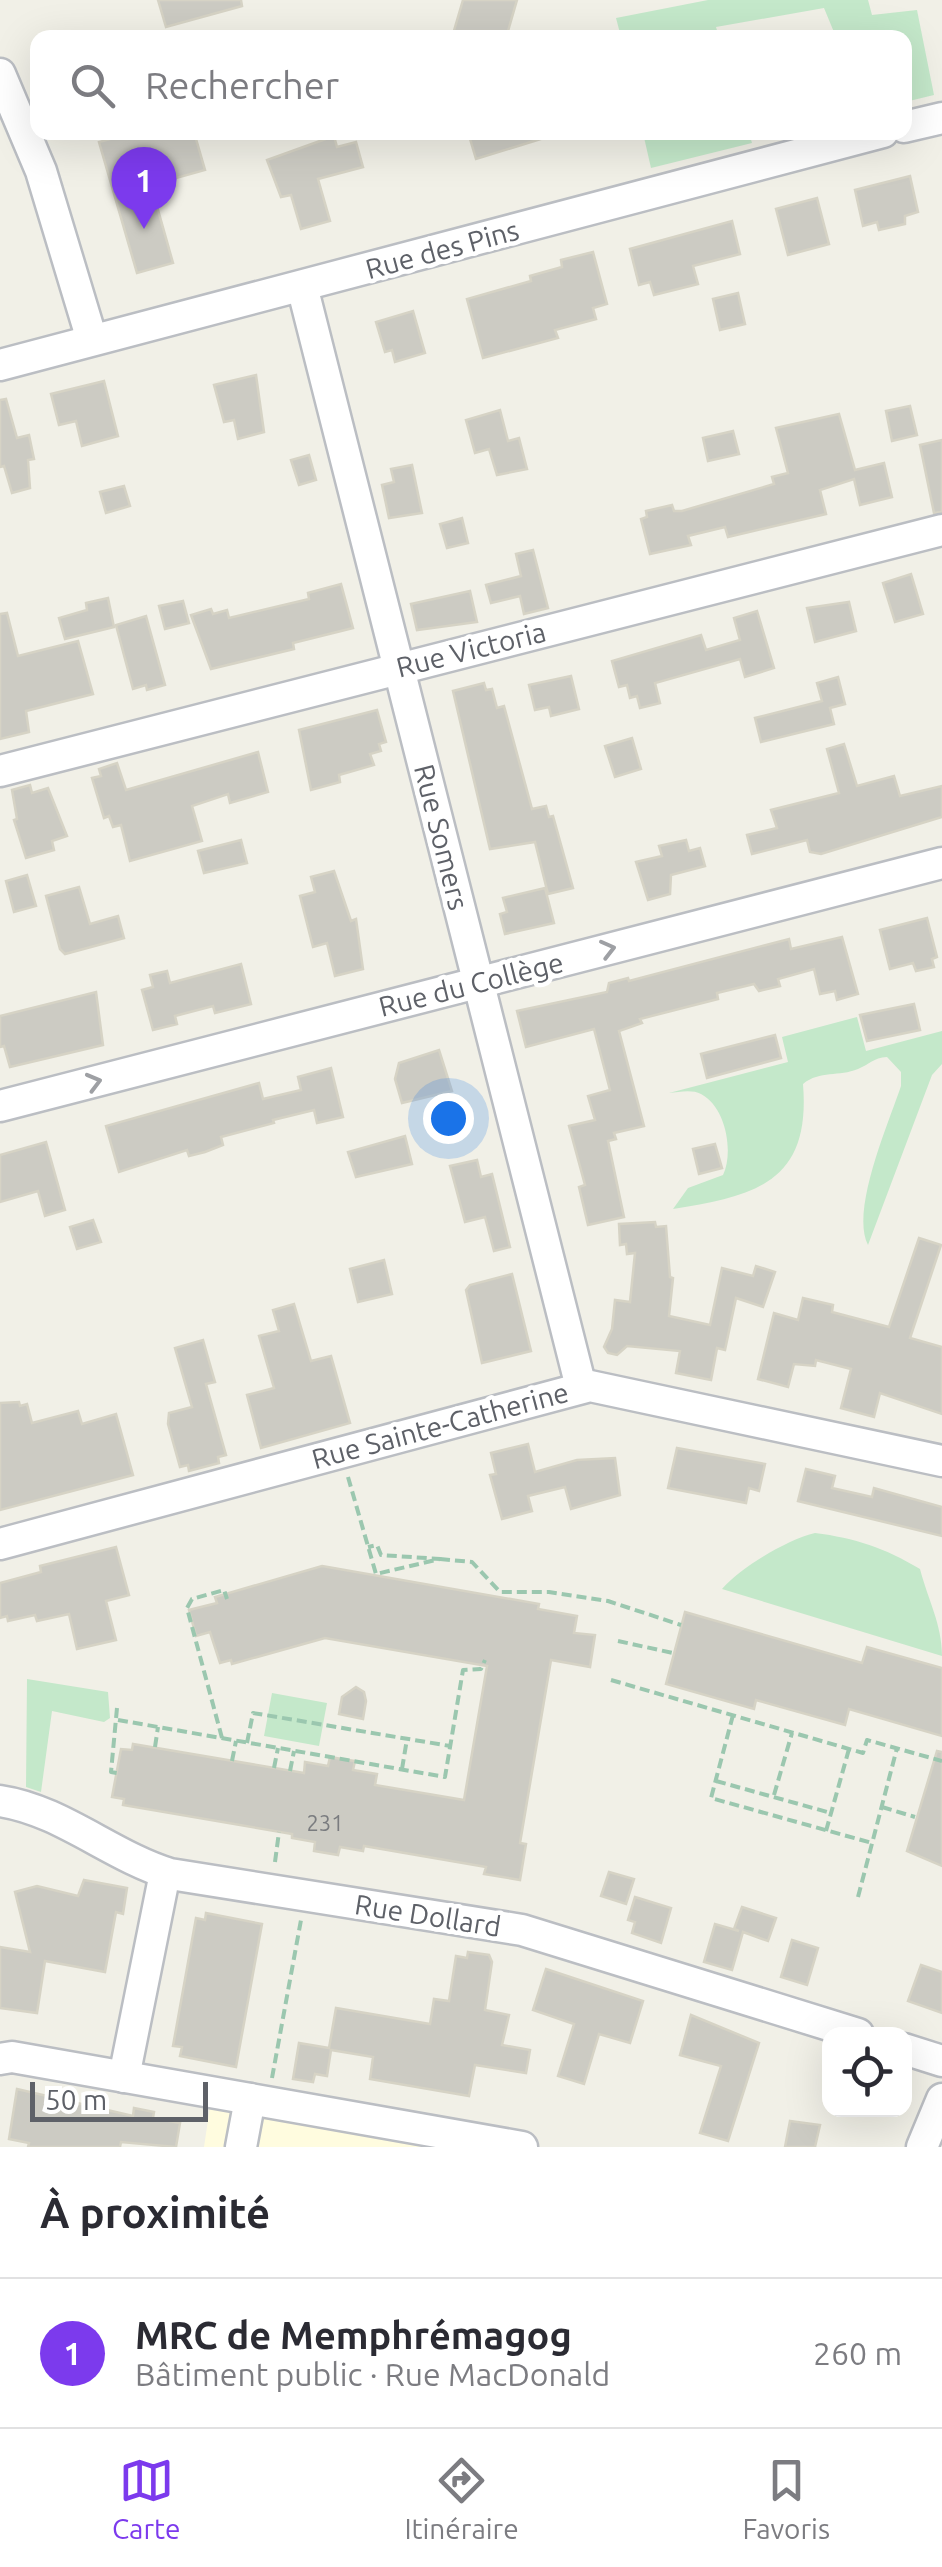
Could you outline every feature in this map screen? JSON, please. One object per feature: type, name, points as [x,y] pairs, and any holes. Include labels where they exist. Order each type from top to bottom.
[{"type":"street","points":[[0,74],[41,171],[92,340]]},
{"type":"street","points":[[912,125],[942,118]]},
{"type":"street","name":"Rue des Pins","points":[[0,365],[853,140]]},
{"type":"street","name":"Rue Somers","points":[[302,286],[581,1387]]},
{"type":"street","name":"Rue Victoria","points":[[0,771],[942,530]]},
{"type":"street","name":"Rue du Collège","points":[[0,1106],[942,864]]},
{"type":"street","name":"Rue Sainte-Catherine","points":[[0,1544],[581,1387],[612,1388],[942,1461]]},
{"type":"street","name":"Rue Dollard","points":[[0,1801],[38,1811],[165,1873],[534,1934],[835,2027]]},
{"type":"street","points":[[124,2078],[165,1873]]},
{"type":"street","points":[[912,2052],[942,2061]]},
{"type":"street","points":[[0,2059],[12,2057],[522,2147]]},
{"type":"street","points":[[922,2147],[942,2099]]},
{"type":"street","points":[[241,2147],[258,2101]]},
{"type":"path","points":[[340,1452],[376,1574],[440,1559]]},
{"type":"path","points":[[368,1547],[376,1544],[381,1555],[472,1562],[500,1592],[545,1591],[608,1601],[681,1625]]},
{"type":"path","points":[[222,1738],[187,1608],[192,1599],[224,1590],[227,1599]]},
{"type":"path","points":[[618,1641],[673,1653]]},
{"type":"path","points":[[118,1720],[445,1777],[463,1670],[483,1668],[486,1660]]},
{"type":"path","points":[[611,1680],[863,1753],[867,1740],[942,1761]]},
{"type":"path","points":[[116,1708],[111,1772],[117,1773]]},
{"type":"path","points":[[247,1742],[253,1712],[450,1746]]},
{"type":"path","points":[[733,1716],[712,1798],[872,1844]]},
{"type":"path","points":[[155,1748],[158,1727]]},
{"type":"path","points":[[773,1797],[792,1732]]},
{"type":"path","points":[[402,1769],[408,1739]]},
{"type":"path","points":[[232,1761],[236,1741]]},
{"type":"path","points":[[274,1768],[278,1748]]},
{"type":"path","points":[[858,1897],[897,1748]]},
{"type":"path","points":[[826,1831],[849,1749]]},
{"type":"path","points":[[290,1771],[294,1750]]},
{"type":"path","points":[[716,1781],[831,1813]]},
{"type":"path","points":[[882,1807],[915,1817]]},
{"type":"path","points":[[258,2101],[306,1896]]},
{"type":"shaded area","points":[[210,2107],[438,2147],[204,2147]]},
{"type":"green space","points":[[708,0],[868,0],[872,15],[917,10],[934,95],[912,100],[912,30],[833,30],[824,8],[716,27],[717,30],[619,30],[616,18]]},
{"type":"green space","points":[[645,140],[752,143],[651,168]]},
{"type":"green space","points":[[857,1017],[866,1051],[942,1031],[942,1064],[932,1075],[868,1245],[864,1230],[867,1189],[901,1086],[901,1072],[887,1057],[803,1084],[798,1143],[787,1163],[772,1178],[729,1198],[673,1209],[688,1188],[723,1175],[728,1154],[722,1119],[710,1100],[694,1092],[669,1093],[788,1062],[782,1037]]},
{"type":"green space","points":[[815,1533],[869,1545],[920,1569],[937,1623],[942,1656],[722,1589],[765,1555]]},
{"type":"green space","points":[[27,1679],[108,1692],[110,1718],[104,1722],[52,1711],[41,1792],[26,1787]]},
{"type":"green space","points":[[272,1693],[327,1703],[319,1746],[264,1736]]},
{"type":"building","points":[[158,0],[241,0],[242,6],[166,27]]},
{"type":"building","points":[[463,0],[517,0],[508,30],[454,30]]},
{"type":"building","points":[[196,140],[205,170],[151,185],[173,263],[137,273],[99,142]]},
{"type":"building","points":[[323,140],[335,140],[337,147],[356,142],[363,167],[318,179],[330,221],[301,229],[291,195],[281,197],[267,160]]},
{"type":"building","points":[[470,140],[537,140],[476,159]]},
{"type":"building","points":[[910,176],[918,212],[905,216],[905,224],[879,230],[877,222],[863,226],[855,190]]},
{"type":"building","points":[[817,198],[829,244],[788,255],[776,209]]},
{"type":"building","points":[[732,221],[740,254],[693,266],[698,284],[654,295],[650,282],[639,285],[630,249]]},
{"type":"building","points":[[593,252],[607,304],[593,308],[596,319],[555,330],[558,338],[483,358],[467,299],[531,281],[530,276],[562,267],[561,260]]},
{"type":"building","points":[[738,293],[745,324],[720,330],[713,299]]},
{"type":"building","points":[[413,311],[425,353],[395,362],[392,350],[385,352],[376,322]]},
{"type":"building","points":[[256,375],[264,432],[238,439],[234,420],[224,422],[214,385]]},
{"type":"building","points":[[104,381],[118,436],[82,446],[76,421],[59,425],[51,394]]},
{"type":"building","points":[[6,399],[17,438],[29,435],[34,459],[28,460],[30,488],[12,493],[4,466],[0,467],[0,400]]},
{"type":"building","points":[[910,406],[917,435],[892,441],[886,411]]},
{"type":"building","points":[[500,410],[508,441],[519,438],[527,469],[497,475],[489,449],[475,453],[466,420]]},
{"type":"building","points":[[839,414],[855,470],[884,463],[892,497],[860,505],[854,479],[820,490],[826,514],[728,537],[725,527],[688,536],[691,545],[650,554],[641,519],[647,517],[646,511],[672,505],[674,511],[682,511],[774,484],[772,477],[788,473],[776,428]]},
{"type":"building","points":[[733,431],[739,454],[708,461],[703,438]]},
{"type":"building","points":[[942,440],[942,512],[934,513],[920,445]]},
{"type":"building","points":[[309,455],[316,480],[299,485],[291,460]]},
{"type":"building","points":[[412,465],[422,513],[389,518],[382,485],[394,482],[391,469]]},
{"type":"building","points":[[124,486],[130,506],[106,513],[100,492]]},
{"type":"building","points":[[462,518],[468,543],[447,548],[440,524]]},
{"type":"building","points":[[533,550],[548,608],[524,614],[520,596],[491,603],[486,585],[521,576],[516,554]]},
{"type":"building","points":[[911,574],[923,614],[895,622],[883,583]]},
{"type":"building","points":[[341,584],[353,628],[293,643],[294,649],[211,669],[191,615],[211,609],[213,614],[227,610],[229,618],[309,599],[308,593]]},
{"type":"building","points":[[470,591],[477,622],[417,630],[411,604]]},
{"type":"building","points":[[108,598],[114,627],[65,639],[59,618],[87,610],[86,603]]},
{"type":"building","points":[[183,601],[189,623],[165,629],[159,606]]},
{"type":"building","points":[[849,602],[856,631],[815,642],[807,608]]},
{"type":"building","points":[[757,611],[774,668],[745,677],[740,659],[655,683],[660,703],[640,708],[637,696],[630,698],[627,685],[619,687],[612,661],[701,635],[706,650],[740,640],[734,618]]},
{"type":"building","points":[[7,613],[18,656],[78,641],[93,694],[26,711],[29,732],[0,739],[0,614]]},
{"type":"building","points":[[146,616],[165,685],[133,689],[116,625]]},
{"type":"building","points":[[571,676],[579,709],[551,716],[549,707],[535,710],[529,685]]},
{"type":"building","points":[[838,677],[845,704],[830,708],[834,724],[761,742],[755,718],[822,701],[817,683]]},
{"type":"building","points":[[484,683],[486,690],[492,689],[497,708],[504,706],[532,809],[546,806],[549,817],[553,816],[573,888],[548,894],[535,842],[490,849],[453,691]]},
{"type":"building","points":[[377,710],[386,742],[379,744],[381,751],[370,754],[374,765],[339,775],[340,782],[311,790],[299,730]]},
{"type":"building","points":[[632,738],[641,769],[615,777],[605,746]]},
{"type":"building","points":[[844,744],[857,786],[894,776],[900,796],[942,786],[942,817],[821,854],[810,852],[807,840],[752,854],[747,835],[777,828],[771,810],[839,793],[827,749]]},
{"type":"building","points":[[258,752],[268,792],[230,803],[228,794],[192,806],[202,841],[130,861],[121,825],[113,827],[109,816],[104,818],[92,778],[101,776],[99,769],[117,763],[126,790]]},
{"type":"building","points":[[30,785],[32,793],[48,788],[67,836],[52,841],[54,850],[26,858],[14,820],[17,819],[12,790]]},
{"type":"building","points":[[241,840],[247,863],[204,873],[198,851]]},
{"type":"building","points":[[686,840],[689,851],[700,848],[705,866],[671,875],[670,894],[648,900],[636,862],[662,856],[659,846]]},
{"type":"building","points":[[334,871],[351,921],[356,919],[363,969],[335,976],[327,943],[313,947],[300,896],[315,892],[311,877]]},
{"type":"building","points":[[27,875],[36,906],[14,912],[6,881]]},
{"type":"building","points":[[79,887],[90,924],[118,916],[124,938],[65,954],[60,949],[46,896]]},
{"type":"building","points":[[545,888],[554,923],[505,934],[500,914],[507,912],[503,898]]},
{"type":"building","points":[[927,918],[937,957],[932,959],[934,967],[916,971],[913,963],[890,969],[880,930]]},
{"type":"building","points":[[842,937],[858,994],[837,1000],[835,991],[820,994],[814,969],[778,979],[780,986],[759,991],[754,984],[717,993],[718,999],[640,1019],[642,1023],[619,1031],[644,1126],[614,1133],[616,1139],[608,1141],[624,1217],[588,1225],[579,1187],[585,1185],[569,1126],[595,1120],[588,1096],[610,1090],[594,1029],[526,1047],[517,1011],[607,992],[609,983],[789,939],[791,949]]},
{"type":"building","points":[[241,964],[251,1004],[215,1013],[213,1006],[175,1016],[177,1024],[153,1030],[142,990],[153,987],[150,975],[167,971],[170,983]]},
{"type":"building","points":[[96,992],[103,1045],[10,1067],[4,1046],[0,1047],[0,1016]]},
{"type":"building","points":[[914,1004],[920,1030],[867,1041],[860,1015]]},
{"type":"building","points":[[775,1035],[781,1058],[707,1078],[701,1054]]},
{"type":"building","points":[[439,1050],[452,1091],[402,1103],[395,1079],[399,1063]]},
{"type":"building","points":[[331,1068],[343,1117],[317,1123],[314,1110],[273,1120],[274,1123],[221,1137],[223,1145],[205,1152],[189,1156],[187,1150],[119,1172],[106,1126],[259,1083],[263,1099],[301,1090],[298,1077]]},
{"type":"building","points":[[405,1136],[412,1164],[356,1177],[348,1152]]},
{"type":"building","points":[[46,1142],[65,1210],[45,1216],[38,1191],[0,1202],[0,1155]]},
{"type":"building","points":[[715,1144],[722,1168],[699,1174],[693,1149]]},
{"type":"building","points":[[477,1160],[481,1177],[492,1174],[510,1247],[494,1251],[485,1217],[465,1222],[450,1166]]},
{"type":"building","points":[[93,1220],[101,1242],[77,1249],[70,1227]]},
{"type":"building","points":[[655,1222],[656,1227],[666,1226],[673,1278],[669,1316],[710,1325],[722,1268],[753,1276],[756,1266],[775,1272],[763,1307],[736,1298],[725,1350],[717,1348],[711,1380],[676,1373],[680,1351],[627,1346],[617,1355],[608,1353],[604,1347],[612,1329],[615,1300],[630,1302],[635,1253],[627,1254],[626,1244],[620,1245],[619,1224]]},
{"type":"building","points":[[919,1238],[941,1245],[910,1338],[942,1347],[942,1414],[880,1393],[874,1417],[841,1408],[851,1369],[816,1360],[815,1366],[794,1364],[788,1387],[758,1379],[774,1313],[798,1320],[803,1298],[833,1305],[832,1312],[889,1327]]},
{"type":"building","points":[[384,1260],[392,1294],[358,1302],[350,1269]]},
{"type":"building","points":[[512,1274],[531,1351],[482,1363],[466,1290],[470,1285]]},
{"type":"building","points":[[294,1304],[311,1361],[331,1356],[350,1423],[261,1448],[247,1395],[274,1388],[259,1336],[279,1331],[273,1310]]},
{"type":"building","points":[[203,1340],[215,1382],[206,1384],[226,1455],[218,1457],[219,1463],[189,1471],[188,1465],[180,1467],[168,1424],[169,1413],[192,1407],[175,1348]]},
{"type":"building","points":[[19,1402],[20,1406],[27,1404],[32,1423],[78,1411],[82,1424],[116,1414],[133,1475],[0,1510],[0,1403]]},
{"type":"building","points":[[528,1444],[535,1472],[577,1460],[615,1458],[620,1495],[571,1509],[565,1487],[528,1496],[532,1511],[502,1519],[490,1475],[496,1474],[491,1453]]},
{"type":"building","points":[[677,1448],[765,1464],[759,1491],[749,1488],[746,1503],[668,1488]]},
{"type":"building","points":[[806,1469],[835,1476],[832,1488],[872,1497],[874,1488],[942,1507],[942,1536],[798,1501]]},
{"type":"building","points":[[116,1547],[129,1595],[106,1601],[116,1640],[77,1649],[69,1614],[37,1621],[35,1615],[8,1621],[7,1616],[0,1618],[0,1583],[41,1572],[40,1566]]},
{"type":"building","points":[[322,1566],[539,1604],[538,1609],[577,1616],[574,1633],[595,1635],[590,1667],[551,1660],[520,1843],[526,1844],[520,1880],[484,1874],[486,1867],[364,1846],[363,1851],[340,1847],[338,1855],[314,1851],[315,1842],[292,1838],[292,1834],[123,1805],[124,1799],[112,1797],[121,1749],[132,1750],[133,1744],[304,1773],[305,1762],[328,1766],[330,1757],[355,1761],[353,1770],[377,1774],[375,1785],[464,1800],[487,1666],[325,1638],[232,1664],[231,1660],[220,1663],[210,1632],[196,1636],[189,1610],[217,1603],[215,1597]]},
{"type":"building","points":[[685,1612],[862,1663],[867,1647],[942,1668],[942,1736],[849,1709],[845,1725],[756,1700],[754,1709],[666,1684]]},
{"type":"building","points":[[356,1687],[364,1692],[366,1701],[363,1719],[339,1714],[342,1697]]},
{"type":"building","points":[[937,1751],[942,1752],[942,1866],[907,1851]]},
{"type":"building","points":[[609,1872],[634,1879],[626,1904],[601,1896]]},
{"type":"building","points":[[84,1880],[127,1888],[123,1914],[116,1912],[105,1972],[45,1961],[37,2013],[0,2008],[0,1947],[30,1952],[15,1892],[37,1886],[78,1896]]},
{"type":"building","points":[[635,1897],[671,1908],[661,1943],[632,1933],[635,1922],[628,1920]]},
{"type":"building","points":[[742,1907],[776,1918],[768,1941],[743,1932],[732,1970],[704,1962],[715,1924],[739,1931],[734,1929]]},
{"type":"building","points":[[206,1913],[262,1924],[236,2067],[180,2056],[182,2047],[173,2046],[196,1918],[205,1920]]},
{"type":"building","points":[[792,1940],[818,1948],[807,1985],[781,1977]]},
{"type":"building","points":[[468,1952],[489,1955],[492,1962],[485,2010],[509,2015],[502,2045],[530,2050],[526,2073],[475,2065],[469,2096],[370,2079],[373,2057],[331,2050],[327,2076],[315,2074],[313,2082],[293,2079],[299,2043],[329,2048],[336,2008],[430,2024],[434,1999],[449,2001],[456,1956],[467,1958]]},
{"type":"building","points":[[921,1965],[942,1972],[942,2013],[908,2001]]},
{"type":"building","points":[[546,1969],[643,2001],[630,2043],[599,2034],[584,2084],[558,2076],[574,2024],[533,2010]]},
{"type":"building","points":[[691,2015],[759,2043],[728,2141],[700,2133],[721,2066],[680,2055]]},
{"type":"building","points":[[17,2089],[133,2116],[134,2108],[154,2112],[153,2118],[180,2123],[176,2147],[121,2142],[120,2147],[28,2147],[29,2143],[9,2139]]},
{"type":"building","points":[[790,2121],[820,2125],[815,2147],[785,2147]]},
{"type":"place","name":"MRC de Memphrémagog","points":[[144,229]]}]
